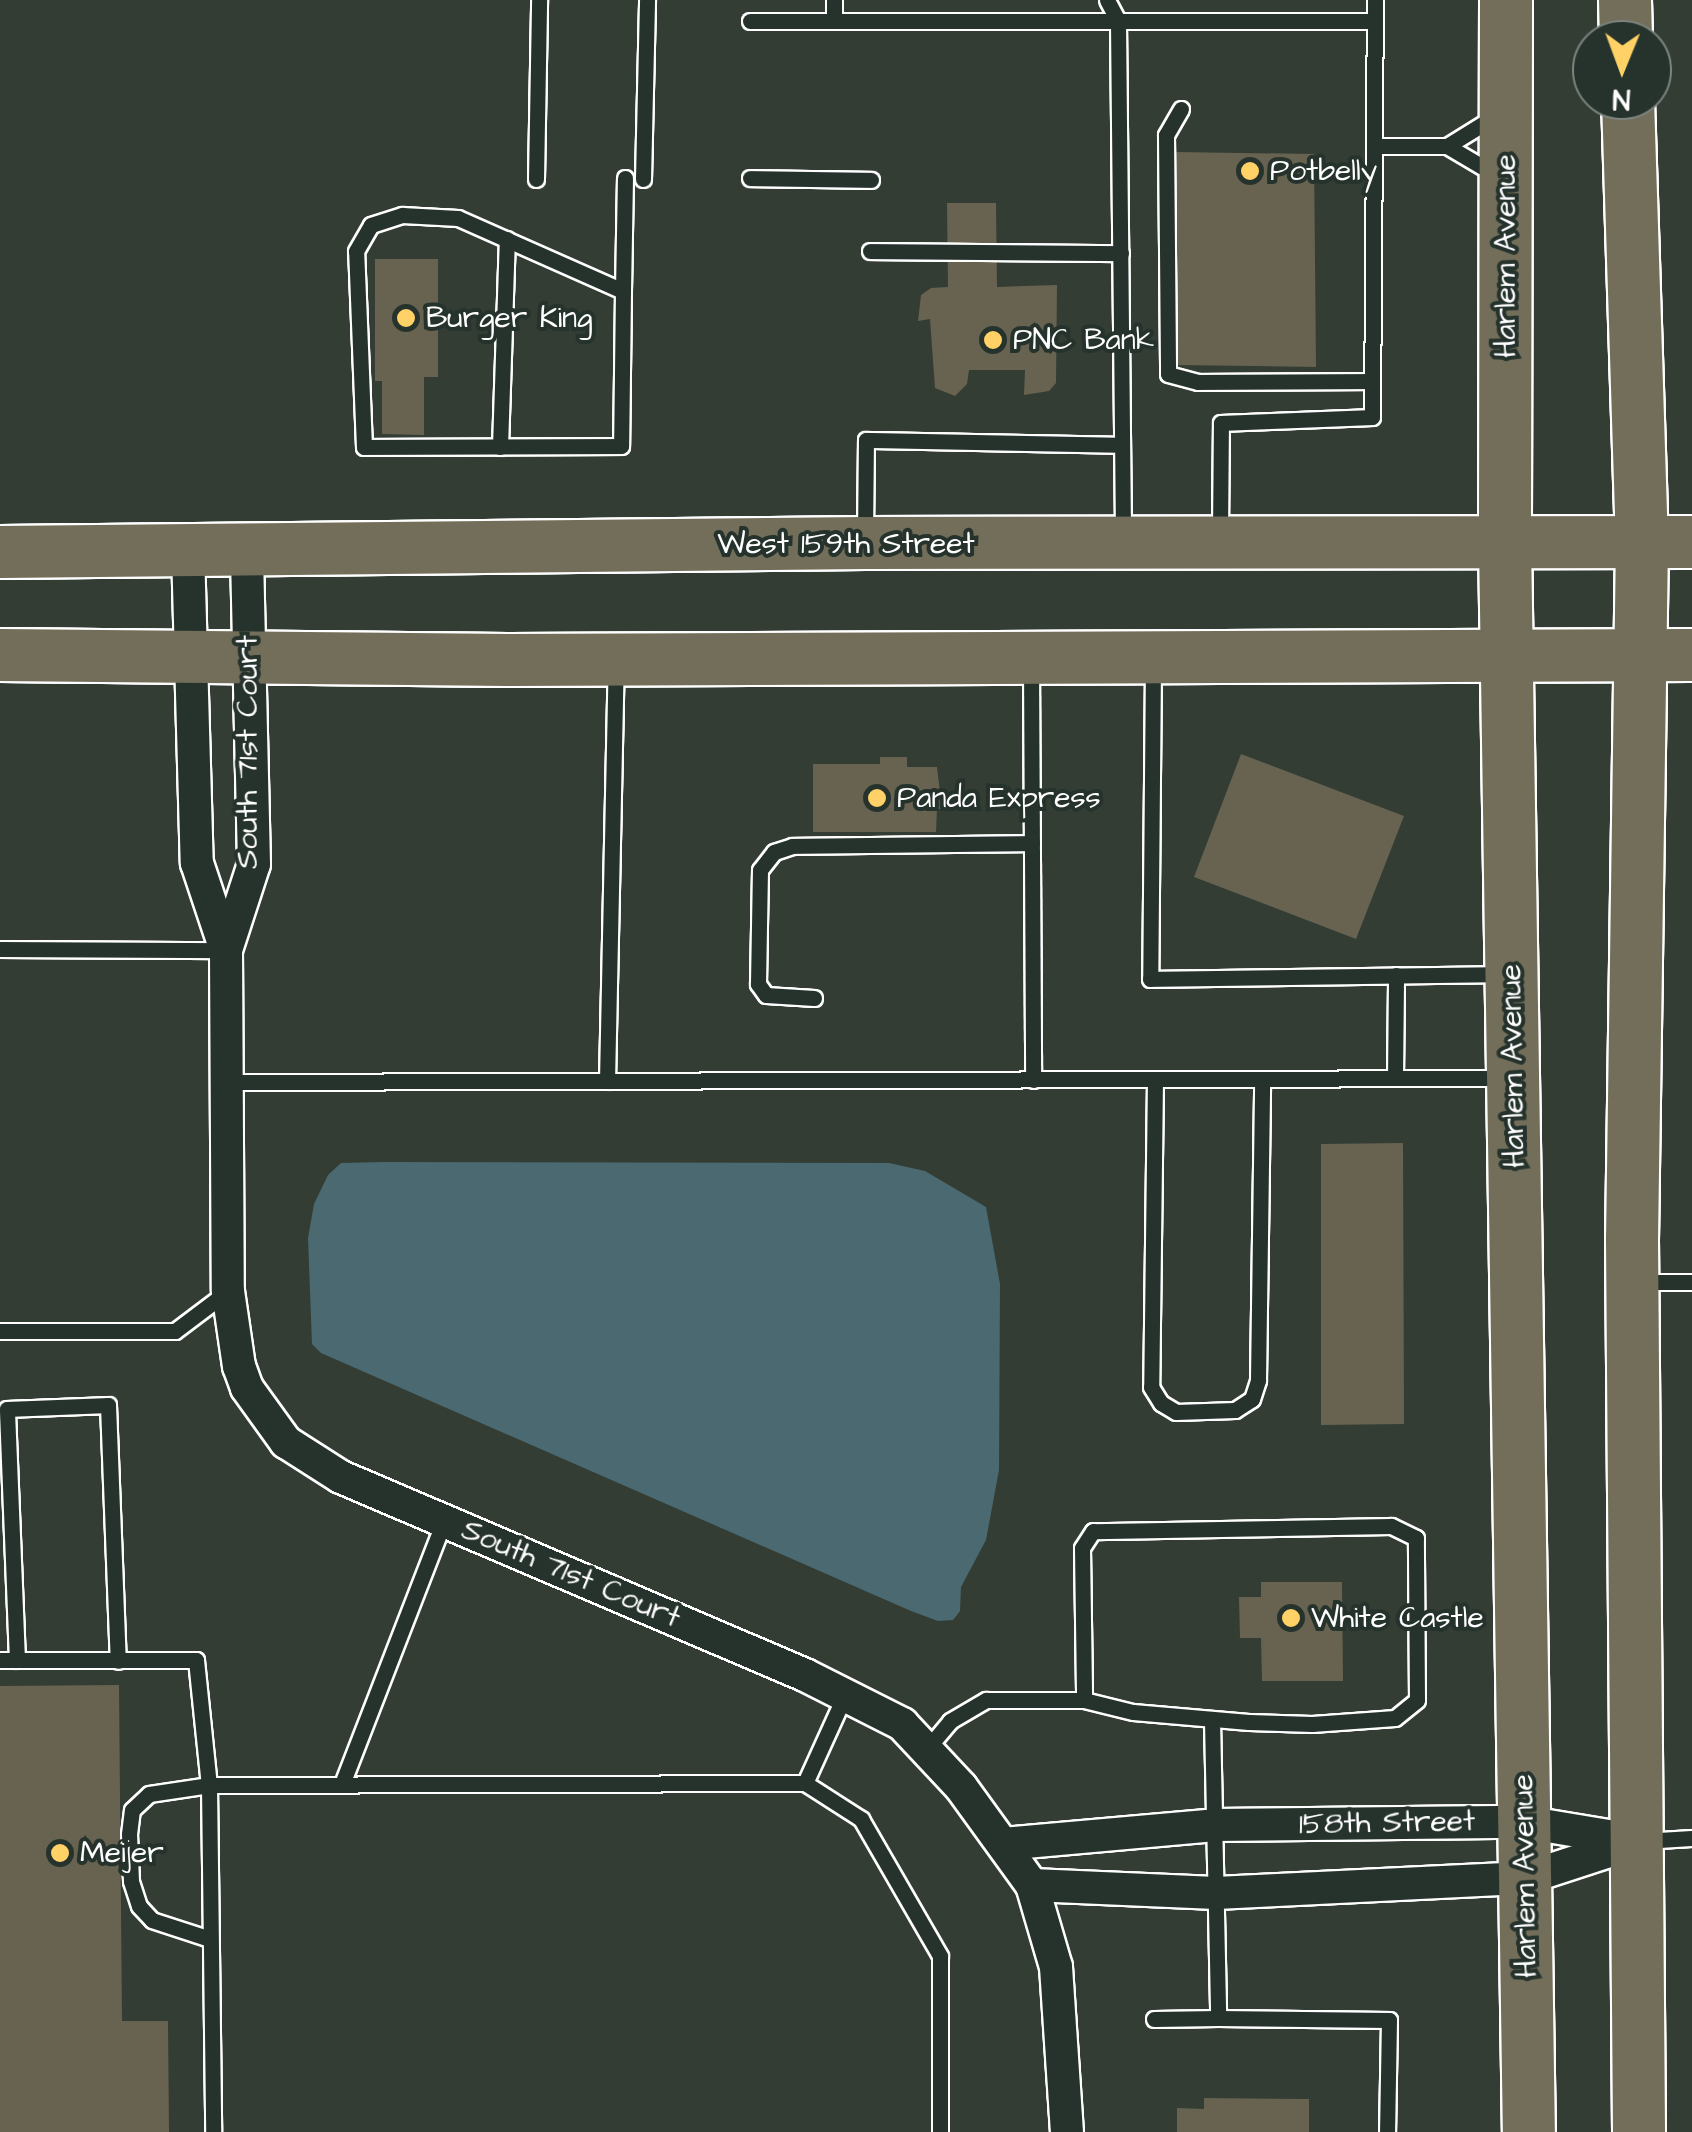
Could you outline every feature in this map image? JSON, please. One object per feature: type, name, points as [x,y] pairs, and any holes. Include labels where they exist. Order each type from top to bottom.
[{"type":"main road","name":"Harlem Avenue","points":[[1506,0],[1504,541],[1529,2132]]},
{"type":"main road","points":[[1630,120],[1667,542],[1639,655],[1632,1282],[1639,2132]]},
{"type":"main road","name":"West 159th Street","points":[[0,552],[864,543],[1667,542]]},
{"type":"main road","points":[[0,655],[616,659],[1692,655]]},
{"type":"street","name":"South 71st Court","points":[[188,550],[196,863],[226,950]]},
{"type":"street","name":"South 71st Court","points":[[247,550],[254,864],[226,950],[228,1291],[243,1377],[265,1418],[286,1442],[341,1477],[845,1695],[902,1724],[961,1787],[1032,1885],[1056,1967],[1068,2132]]},
{"type":"street","name":"158th Street","points":[[1003,1844],[1215,1825],[1524,1822],[1638,1841]]},
{"type":"street","name":"158th Street","points":[[1032,1885],[1216,1894],[1526,1878],[1638,1841]]},
{"type":"lane","points":[[536,179],[539,0]]},
{"type":"lane","points":[[643,179],[646,0]]},
{"type":"lane","points":[[834,0],[834,21]]},
{"type":"lane","points":[[1107,0],[1118,21],[1123,542]]},
{"type":"lane","points":[[1220,542],[1221,423],[1372,418],[1375,0]]},
{"type":"lane","points":[[750,21],[1375,21]]},
{"type":"lane","points":[[1181,108],[1166,135],[1168,374],[1198,382],[1372,380]]},
{"type":"lane","points":[[1447,146],[1506,110]]},
{"type":"lane","points":[[1374,146],[1447,146],[1506,181]]},
{"type":"lane","points":[[623,291],[458,218],[402,215],[370,225],[356,252],[364,447],[621,446],[623,291],[624,178]]},
{"type":"lane","points":[[750,178],[871,180]]},
{"type":"lane","points":[[500,447],[507,239]]},
{"type":"lane","points":[[870,251],[1121,253]]},
{"type":"lane","points":[[864,543],[866,440],[1122,446]]},
{"type":"lane","points":[[1031,656],[1033,1080]]},
{"type":"lane","points":[[1153,656],[1150,979],[1511,974]]},
{"type":"lane","points":[[607,1081],[616,659]]},
{"type":"lane","points":[[814,998],[766,995],[758,984],[760,870],[774,852],[792,846],[1032,843]]},
{"type":"lane","points":[[0,949],[226,950]]},
{"type":"lane","points":[[1394,1078],[1396,975]]},
{"type":"lane","points":[[227,1082],[1513,1078]]},
{"type":"lane","points":[[1154,1079],[1150,1387],[1161,1403],[1176,1412],[1235,1410],[1252,1400],[1258,1380],[1262,1079]]},
{"type":"lane","points":[[1632,1282],[1692,1282]]},
{"type":"lane","points":[[0,1331],[175,1332],[228,1291]]},
{"type":"lane","points":[[118,1661],[108,1406],[7,1409],[8,1660],[118,1661],[196,1660],[209,1785],[213,2132]]},
{"type":"lane","points":[[342,1784],[445,1520]]},
{"type":"lane","points":[[926,1750],[950,1721],[986,1700],[1084,1700],[1133,1712],[1212,1720],[1312,1724],[1395,1718],[1417,1700],[1416,1538],[1391,1526],[1093,1531],[1082,1548],[1084,1700]]},
{"type":"lane","points":[[806,1783],[845,1695]]},
{"type":"lane","points":[[1212,1720],[1218,2018]]},
{"type":"lane","points":[[210,1939],[152,1920],[138,1906],[131,1881],[129,1834],[132,1810],[149,1794],[209,1785],[806,1783],[861,1819],[940,1956],[940,2132]]},
{"type":"lane","points":[[1638,1841],[1692,1838]]},
{"type":"lane","points":[[1154,2019],[1389,2020],[1387,2132]]},
{"type":"water","points":[[341,1163],[889,1163],[925,1171],[986,1207],[1000,1284],[999,1470],[986,1540],[961,1587],[960,1611],[953,1620],[938,1621],[911,1611],[321,1353],[312,1344],[308,1238],[314,1204],[328,1175]]},
{"type":"building","points":[[1176,152],[1314,154],[1316,367],[1178,365]]},
{"type":"building","name":"PNC Bank","points":[[947,203],[996,203],[997,287],[1057,285],[1056,383],[1049,391],[1024,395],[1025,370],[969,370],[967,384],[955,396],[935,388],[930,319],[918,321],[921,295],[931,288],[948,287]]},
{"type":"building","name":"Burger King","points":[[375,259],[438,259],[438,377],[424,377],[424,435],[382,434],[382,381],[375,381]]},
{"type":"building","points":[[1241,754],[1404,816],[1356,939],[1194,877]]},
{"type":"building","name":"Panda Express","points":[[880,757],[907,757],[907,767],[937,767],[942,809],[937,809],[936,832],[813,832],[813,764],[880,764]]},
{"type":"building","points":[[1403,1143],[1404,1424],[1321,1425],[1321,1144]]},
{"type":"building","name":"White Castle","points":[[1261,1582],[1342,1582],[1343,1681],[1262,1681],[1261,1638],[1240,1638],[1239,1597],[1261,1597]]},
{"type":"building","name":"Meijer","points":[[119,1685],[122,2021],[168,2021],[169,2132],[0,2132],[0,1686]]},
{"type":"building","points":[[1204,2098],[1309,2099],[1309,2132],[1177,2132],[1177,2108],[1204,2109]]},
{"type":"place","name":"Potbelly","points":[[1250,171]]},
{"type":"place","name":"Burger King","points":[[406,318]]},
{"type":"place","name":"PNC Bank","points":[[993,340]]},
{"type":"place","name":"Panda Express","points":[[877,798]]},
{"type":"place","name":"White Castle","points":[[1291,1618]]},
{"type":"place","name":"Meijer","points":[[60,1853]]}]
